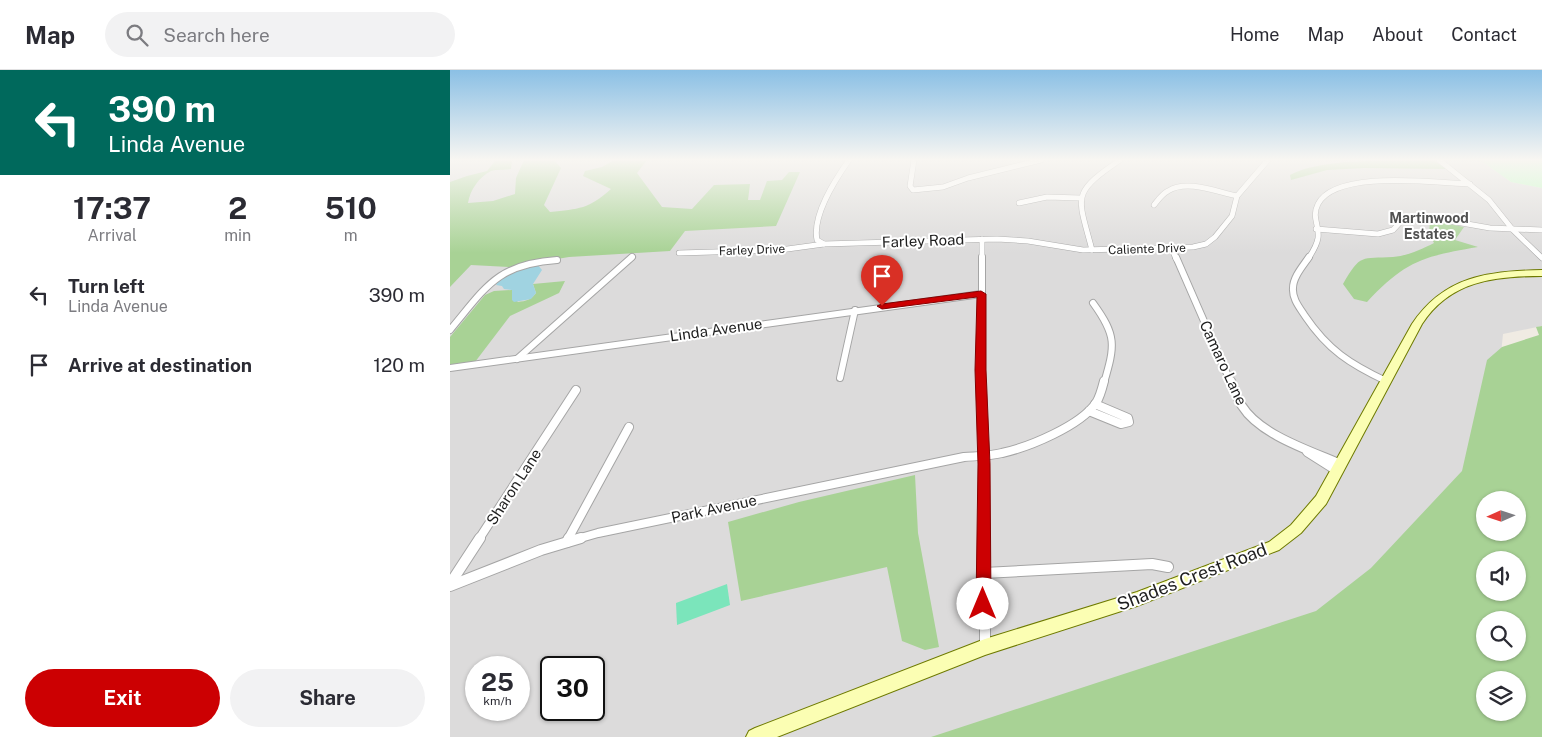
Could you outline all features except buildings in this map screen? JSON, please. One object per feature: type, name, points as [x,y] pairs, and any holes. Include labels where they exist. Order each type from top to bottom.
[{"type":"street","points":[[824,244],[817,240],[816,234],[823,203],[828,191]]},
{"type":"street","points":[[1084,191],[1080,198],[1092,250]]},
{"type":"street","points":[[1154,205],[1167,191]]},
{"type":"street","points":[[1212,191],[1237,196]]},
{"type":"street","name":"Caliente Drive","points":[[982,240],[1018,240],[1092,250],[1193,247],[1212,240],[1232,216],[1237,196],[1241,191]]},
{"type":"street","points":[[1333,191],[1325,195],[1317,206],[1315,220],[1318,240],[1293,284],[1295,300],[1318,336],[1332,351],[1351,364],[1386,381]]},
{"type":"street","points":[[1478,191],[1493,204],[1513,230],[1542,258]]},
{"type":"street","points":[[1019,203],[1047,197],[1080,198]]},
{"type":"street","points":[[1316,229],[1378,234],[1393,230],[1404,218],[1422,216],[1475,226],[1513,230],[1542,230]]},
{"type":"street","name":"Farley Road","points":[[824,244],[982,240],[980,370],[984,454],[985,647]]},
{"type":"street","name":"Farley Drive","points":[[679,253],[780,250],[824,244]]},
{"type":"street","name":"Camaro Lane","points":[[1172,249],[1236,398],[1242,407],[1267,430],[1306,451],[1317,460],[1339,467]]},
{"type":"street","points":[[517,358],[632,257]]},
{"type":"street","points":[[450,330],[502,273],[524,265],[557,260]]},
{"type":"street","name":"Shades Crest Road","points":[[755,737],[985,647],[1137,600],[1274,546],[1296,529],[1321,500],[1426,310],[1443,295],[1462,285],[1489,278],[1542,273]]},
{"type":"street","name":"Linda Avenue","points":[[450,368],[855,310],[981,294]]},
{"type":"street","name":"Park Avenue","points":[[450,585],[567,542],[657,520],[984,454],[990,456],[1012,450],[1059,430],[1089,411],[1095,404],[1100,395],[1113,347],[1109,327],[1093,303]]},
{"type":"street","points":[[840,378],[855,310]]},
{"type":"street","name":"Sharon Lane","points":[[450,585],[576,390]]},
{"type":"street","points":[[1089,411],[1121,424],[1129,422],[1128,418],[1095,404]]},
{"type":"street","points":[[567,542],[629,427]]},
{"type":"street","points":[[984,573],[1152,564],[1168,567]]},
{"type":"shaded area","points":[[450,191],[1542,191],[1542,326],[1503,334],[1489,473],[1389,606],[985,737],[450,737]]},
{"type":"green space","points":[[450,191],[472,191],[468,203],[493,201],[515,194],[515,191],[550,191],[544,205],[550,212],[583,207],[596,201],[609,191],[650,191],[662,207],[692,209],[708,191],[749,191],[748,200],[760,200],[763,191],[791,191],[776,226],[685,231],[670,251],[569,257],[509,267],[471,265],[450,287]]},
{"type":"green space","points":[[1430,220],[1464,227],[1455,240],[1478,247],[1416,262],[1393,277],[1367,302],[1354,299],[1343,284],[1358,262],[1368,258],[1404,255],[1434,243],[1429,234]]},
{"type":"green space","points":[[565,281],[559,293],[510,316],[475,362],[450,366],[450,337],[485,295],[494,291],[512,290],[513,297],[518,302],[530,299],[536,293],[533,284]]},
{"type":"green space","points":[[1542,326],[1542,737],[931,737],[1316,611],[1371,568],[1462,471],[1487,360],[1502,347],[1539,335],[1536,327]]},
{"type":"green space","points":[[915,475],[918,533],[939,647],[925,650],[902,641],[887,567],[741,601],[728,522],[799,502]]},
{"type":"green space","points":[[727,584],[730,605],[677,625],[676,603]]},
{"type":"water","points":[[537,264],[542,270],[533,284],[536,293],[531,299],[514,302],[512,300],[512,290],[496,285],[503,274]]},
{"type":"district","name":"Martinwood Estates","points":[[1429,226]]},
{"type":"route","points":[[882,306],[981,294],[980,370],[984,432],[983,604]]}]
